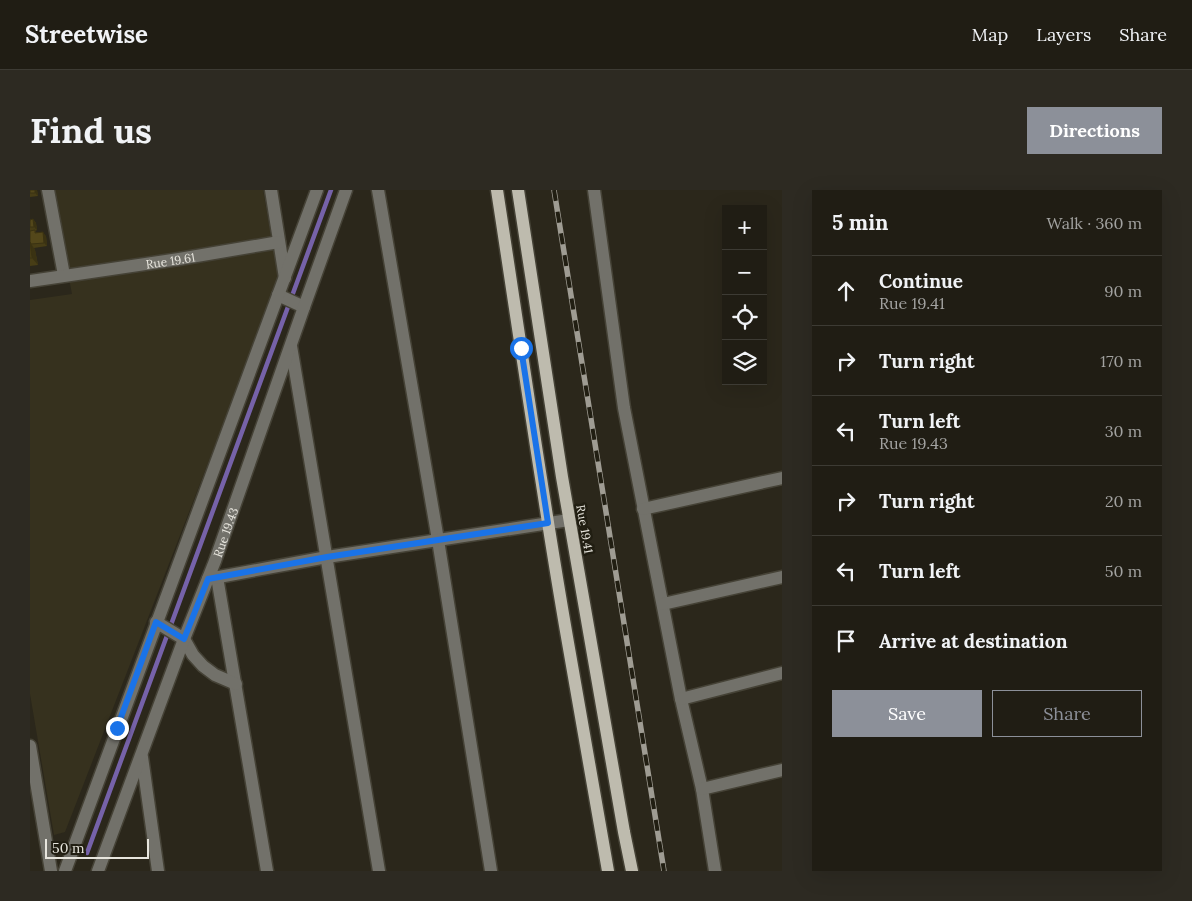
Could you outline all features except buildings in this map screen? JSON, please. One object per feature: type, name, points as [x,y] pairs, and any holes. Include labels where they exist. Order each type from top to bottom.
[{"type":"main road","points":[[497,190],[548,523],[608,871]]},
{"type":"main road","name":"Rue 19.41","points":[[518,190],[569,520],[632,871]]},
{"type":"street","points":[[48,190],[64,275]]},
{"type":"street","points":[[271,190],[285,278]]},
{"type":"street","points":[[65,871],[317,190]]},
{"type":"street","name":"Rue 19.43","points":[[98,871],[184,639],[213,578],[304,307],[346,190]]},
{"type":"street","points":[[378,190],[438,540],[491,871]]},
{"type":"street","points":[[594,190],[624,408],[681,699],[702,789],[715,871]]},
{"type":"street","name":"Rue 19.61","points":[[30,281],[279,242]]},
{"type":"street","points":[[278,295],[304,307]]},
{"type":"street","points":[[291,345],[379,871]]},
{"type":"street","points":[[643,508],[782,478]]},
{"type":"street","points":[[267,871],[236,684],[213,578],[327,557],[569,520]]},
{"type":"street","points":[[663,604],[782,577]]},
{"type":"street","points":[[156,622],[184,639],[193,655],[203,666],[215,675],[236,684]]},
{"type":"street","points":[[681,699],[782,673]]},
{"type":"street","points":[[30,746],[51,871]]},
{"type":"street","points":[[141,754],[158,871]]},
{"type":"street","points":[[702,789],[782,770]]},
{"type":"shaded area","points":[[52,190],[263,190],[279,280],[65,832],[54,835],[30,694],[30,300],[72,294]]},
{"type":"waterway","points":[[87,853],[331,190]]},
{"type":"railway","points":[[554,190],[664,871]]},
{"type":"route","points":[[117,728],[156,622],[184,639],[208,579],[327,557],[548,523],[521,348]]}]
